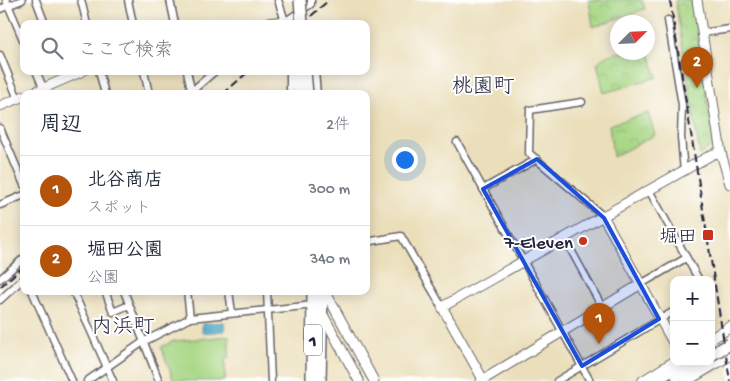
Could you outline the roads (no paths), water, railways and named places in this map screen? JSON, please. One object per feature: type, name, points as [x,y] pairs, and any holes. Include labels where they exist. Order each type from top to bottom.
[{"type":"highway","points":[[287,20],[292,0]]},
{"type":"highway","points":[[300,0],[302,20]]},
{"type":"highway","points":[[297,75],[299,90]]},
{"type":"highway","points":[[305,75],[307,90]]},
{"type":"highway","name":"1","points":[[320,295],[323,315],[320,381]]},
{"type":"highway","name":"1","points":[[312,381],[320,295]]},
{"type":"highway","points":[[715,344],[730,335]]},
{"type":"highway","points":[[715,353],[730,344]]},
{"type":"highway","points":[[654,381],[678,366]]},
{"type":"highway","points":[[668,381],[693,366]]},
{"type":"main road","points":[[715,336],[730,327]]},
{"type":"main road","points":[[691,380],[730,355]]},
{"type":"main road","points":[[643,381],[670,364]]},
{"type":"street","points":[[0,9],[7,3],[22,0]]},
{"type":"street","points":[[36,0],[44,20]]},
{"type":"street","points":[[81,0],[86,20]]},
{"type":"street","points":[[128,0],[132,20]]},
{"type":"street","points":[[170,0],[174,20]]},
{"type":"street","points":[[278,0],[287,20]]},
{"type":"street","points":[[285,0],[287,20]]},
{"type":"street","points":[[287,20],[311,4],[311,0]]},
{"type":"street","points":[[697,0],[720,153],[730,184]]},
{"type":"street","points":[[7,3],[20,33]]},
{"type":"street","points":[[668,20],[682,105],[681,137],[684,172]]},
{"type":"street","points":[[702,34],[730,29]]},
{"type":"street","points":[[0,56],[20,96]]},
{"type":"street","points":[[38,75],[45,90]]},
{"type":"street","points":[[46,90],[65,75]]},
{"type":"street","points":[[100,75],[104,90]]},
{"type":"street","points":[[145,75],[148,90]]},
{"type":"street","points":[[188,75],[191,90]]},
{"type":"street","points":[[195,90],[211,75]]},
{"type":"street","points":[[290,75],[290,90]]},
{"type":"street","points":[[315,75],[316,90]]},
{"type":"street","points":[[0,106],[20,98]]},
{"type":"street","points":[[582,102],[530,110],[529,153],[604,218],[670,337]]},
{"type":"street","points":[[0,128],[20,176]]},
{"type":"street","points":[[457,142],[590,381]]},
{"type":"street","points":[[442,307],[604,218],[714,154],[720,153]]},
{"type":"street","points":[[483,189],[537,159]]},
{"type":"street","points":[[650,192],[697,276]]},
{"type":"street","points":[[0,205],[20,197]]},
{"type":"street","points":[[370,241],[401,236],[482,381],[686,258]]},
{"type":"street","points":[[565,239],[602,307]]},
{"type":"street","points":[[0,279],[20,262]]},
{"type":"street","points":[[0,300],[20,282]]},
{"type":"street","points":[[34,295],[72,381]]},
{"type":"street","points":[[75,295],[113,381]]},
{"type":"street","points":[[106,295],[113,312],[129,305]]},
{"type":"street","points":[[125,295],[159,381]]},
{"type":"street","points":[[187,295],[190,318]]},
{"type":"street","points":[[230,295],[232,313]]},
{"type":"street","points":[[268,295],[270,309],[271,381]]},
{"type":"street","points":[[87,381],[143,342],[190,318],[270,309],[320,295],[374,381]]},
{"type":"street","points":[[557,381],[670,313]]},
{"type":"street","points":[[323,315],[359,381]]},
{"type":"water","points":[[224,322],[225,331],[202,333],[202,324]]},
{"type":"railway","points":[[306,20],[329,0]]},
{"type":"railway","points":[[670,0],[730,381]]},
{"type":"railway","points":[[228,90],[244,75]]},
{"type":"railway","points":[[0,287],[20,270]]},
{"type":"place","name":"堀田公園","points":[[697,88]]},
{"type":"place","name":"堀田","points":[[708,235]]},
{"type":"place","name":"7-Eleven","points":[[583,241]]},
{"type":"place","name":"北谷商店","points":[[599,344]]},
{"type":"district","name":"桃園町","points":[[483,85]]},
{"type":"district","name":"内浜町","points":[[123,325]]}]
